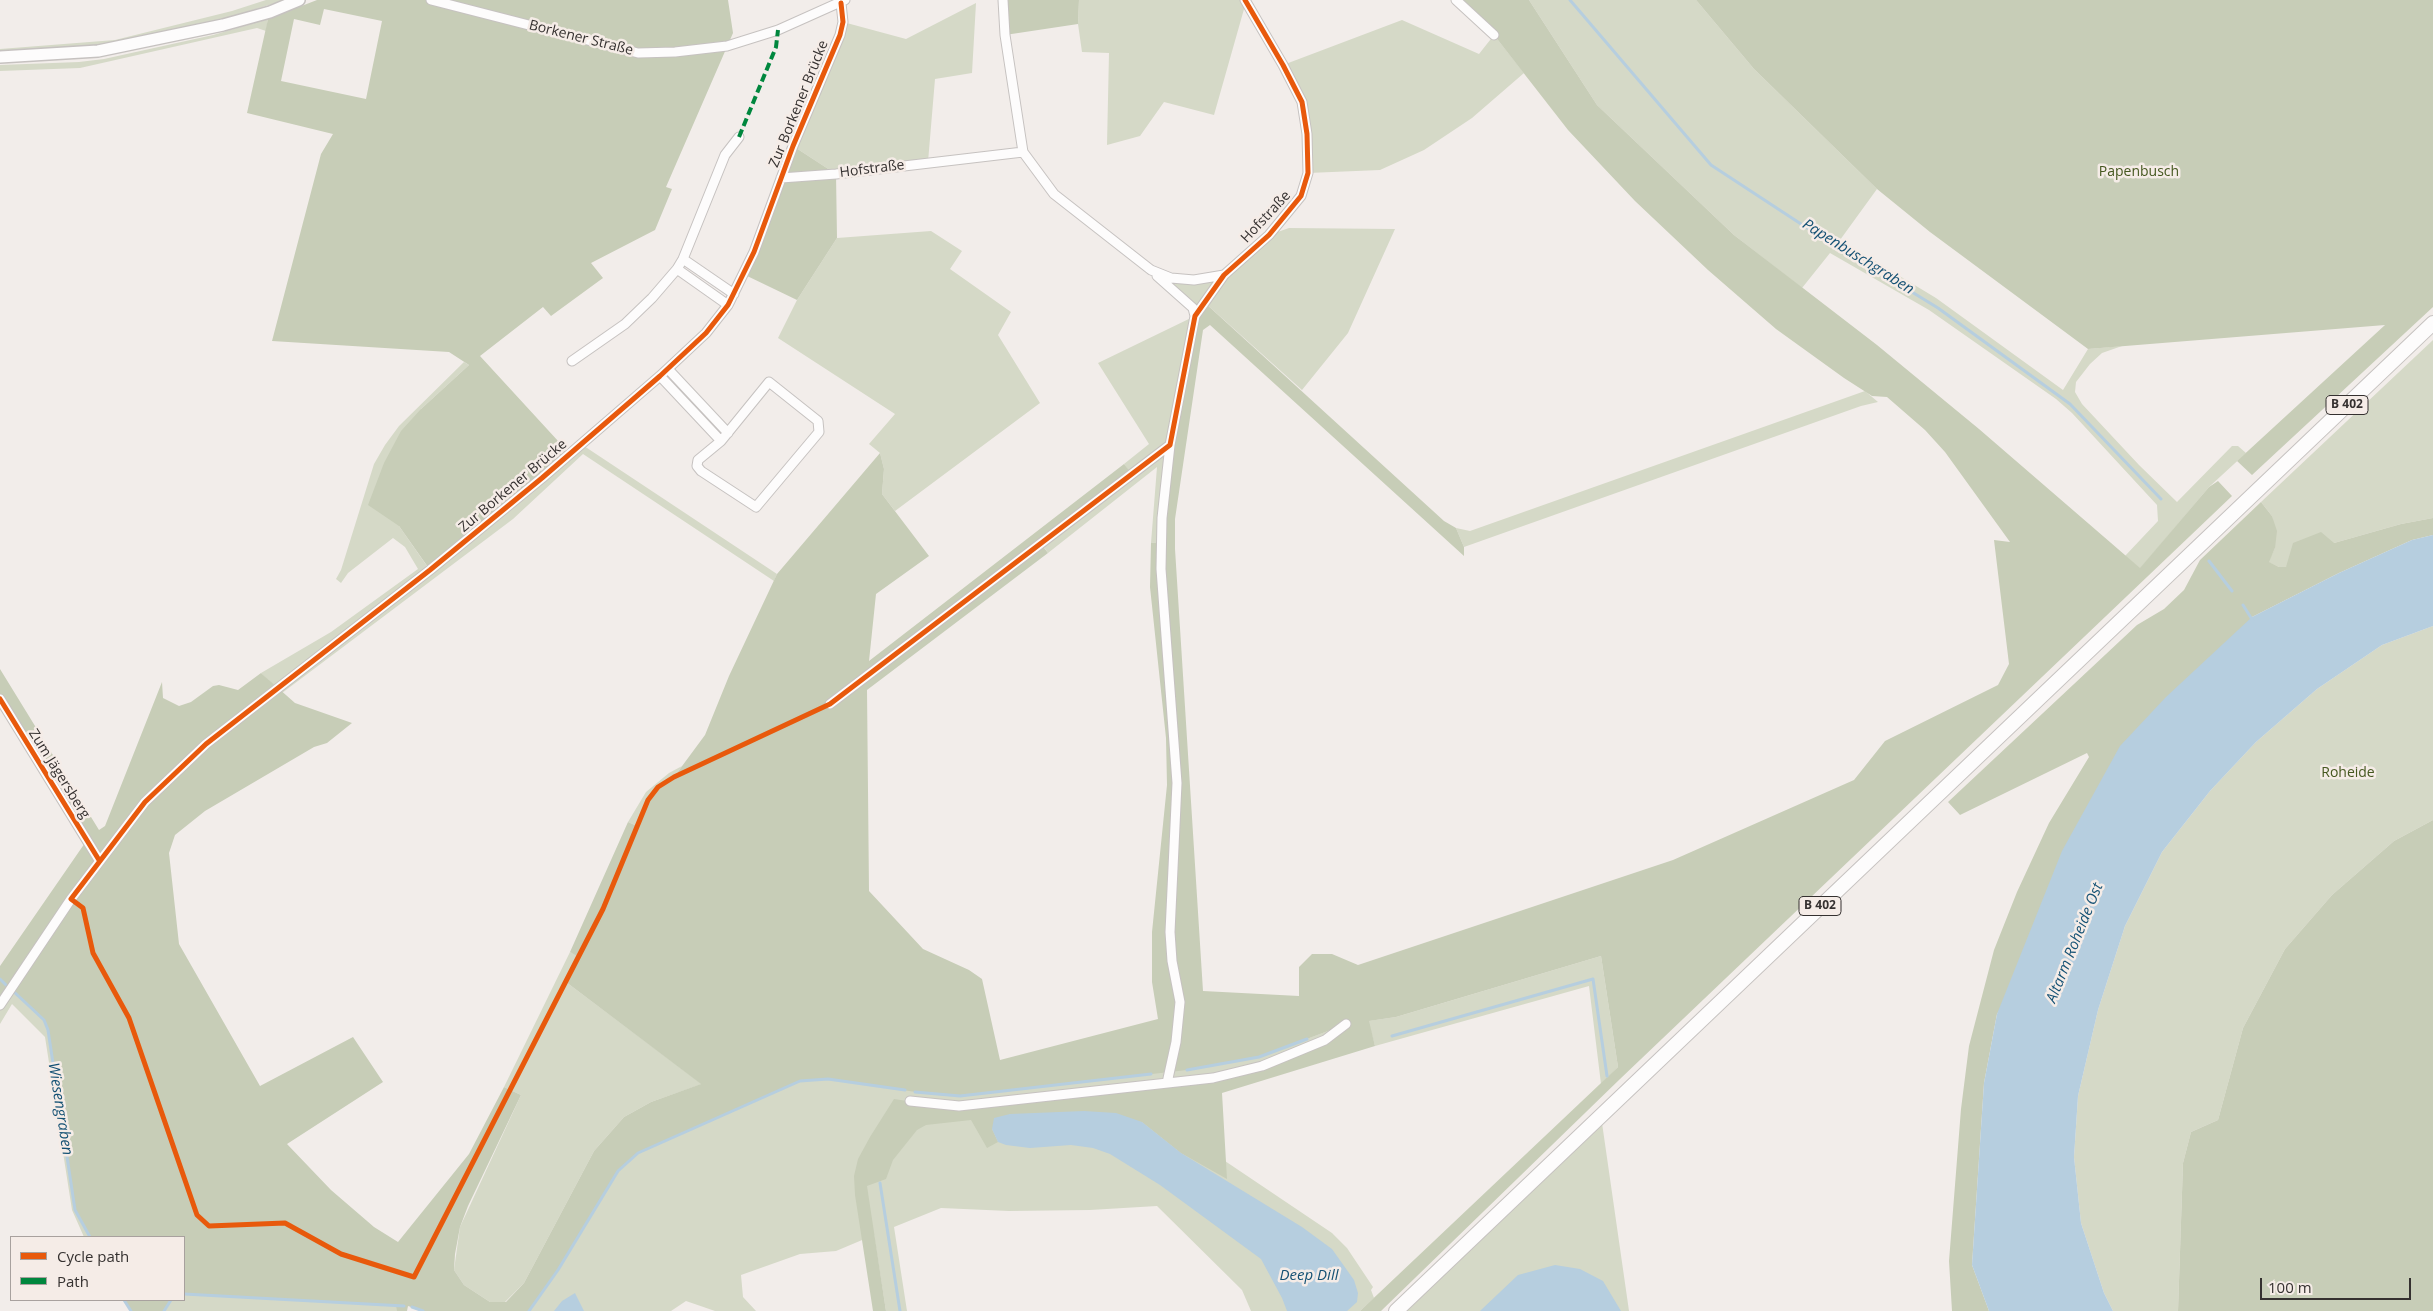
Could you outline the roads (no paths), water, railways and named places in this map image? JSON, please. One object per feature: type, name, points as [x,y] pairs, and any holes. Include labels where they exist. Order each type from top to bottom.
[{"type":"main road","name":"B 402","points":[[1396,1311],[2433,323]]},
{"type":"street","points":[[0,57],[98,51],[223,25],[270,12],[299,0]]},
{"type":"street","name":"Borkener Straße","points":[[431,0],[638,53],[675,52],[727,46],[778,30],[843,2]]},
{"type":"street","points":[[1003,0],[1005,35],[1023,152],[1054,194],[1151,270],[1193,308],[1196,316],[1170,445],[1162,518],[1161,569],[1177,783],[1170,932],[1172,961],[1180,1002],[1176,1042],[1167,1083]]},
{"type":"street","name":"Hofstraße","points":[[1196,316],[1224,275],[1269,234],[1301,196],[1308,172],[1307,134],[1302,102],[1284,65],[1245,0]]},
{"type":"street","points":[[1456,0],[1494,35]]},
{"type":"street","name":"Zur Borkener Brücke","points":[[0,1005],[99,860],[145,802],[206,744],[430,570],[542,478],[668,369],[706,333],[728,305],[754,252],[781,178],[840,35],[843,22],[843,2]]},
{"type":"street","points":[[572,361],[624,324],[652,298],[677,269],[683,259],[725,154],[739,137]]},
{"type":"street","name":"Hofstraße","points":[[781,178],[1023,152]]},
{"type":"street","points":[[683,259],[734,294]]},
{"type":"street","points":[[677,269],[728,305]]},
{"type":"street","points":[[1151,270],[1178,279],[1194,280],[1224,275]]},
{"type":"street","points":[[668,369],[728,433]]},
{"type":"street","points":[[660,376],[721,441]]},
{"type":"street","points":[[769,382],[820,425],[819,432],[756,507],[701,471],[697,466],[698,460],[721,441],[769,382]]},
{"type":"street","points":[[830,704],[1170,445]]},
{"type":"street","name":"Zum Jägersberg","points":[[0,699],[99,860]]},
{"type":"street","points":[[910,1101],[941,1106],[958,1106],[1213,1078],[1262,1066],[1324,1040],[1346,1024]]},
{"type":"water","name":"Altarm Roheide Ost","points":[[2433,535],[2433,626],[2382,645],[2317,689],[2256,742],[2210,791],[2162,852],[2125,926],[2098,1010],[2078,1096],[2074,1157],[2081,1223],[2104,1293],[2113,1311],[1989,1311],[1972,1265],[1984,1083],[1997,1014],[2062,851],[2120,746],[2166,697],[2252,617],[2339,573],[2412,540]]},
{"type":"water","name":"Deep Dill","points":[[1084,1111],[1116,1113],[1142,1122],[1181,1153],[1302,1227],[1332,1249],[1354,1280],[1358,1293],[1357,1302],[1347,1311],[1287,1311],[1261,1259],[1160,1185],[1110,1154],[1093,1148],[1071,1145],[1030,1148],[1006,1145],[998,1142],[992,1129],[994,1118],[1010,1114]]},
{"type":"water","points":[[1555,1265],[1580,1269],[1603,1281],[1621,1311],[1480,1311],[1518,1275]]},
{"type":"water","points":[[575,1293],[584,1311],[554,1311],[562,1301]]},
{"type":"waterway","name":"Papenbuschgraben","points":[[1570,0],[1711,165],[1801,224],[1938,308],[2070,404],[2161,499]]},
{"type":"waterway","name":"Papenbuschgraben","points":[[2209,561],[2232,591]]},
{"type":"waterway","name":"Papenbuschgraben","points":[[2243,605],[2253,621]]},
{"type":"waterway","name":"Wiesengraben","points":[[0,979],[6,985]]},
{"type":"waterway","points":[[1392,1036],[1593,979],[1607,1076]]},
{"type":"waterway","name":"Wiesengraben","points":[[13,991],[44,1020],[48,1030],[75,1210],[89,1236]]},
{"type":"waterway","points":[[1187,1070],[1259,1057],[1307,1039]]},
{"type":"waterway","points":[[915,1092],[960,1096],[1151,1074]]},
{"type":"waterway","points":[[529,1311],[558,1270],[618,1171],[638,1153],[800,1081],[828,1079],[905,1090]]},
{"type":"waterway","points":[[880,1183],[900,1311]]},
{"type":"waterway","points":[[185,1294],[404,1306]]},
{"type":"waterway","name":"Wiesengraben","points":[[125,1301],[131,1311]]},
{"type":"waterway","points":[[164,1311],[170,1301]]},
{"type":"waterway","points":[[412,1307],[423,1311]]},
{"type":"park label","name":"Papenbusch","points":[[2139,172]]},
{"type":"park label","name":"Roheide","points":[[2348,773]]}]
